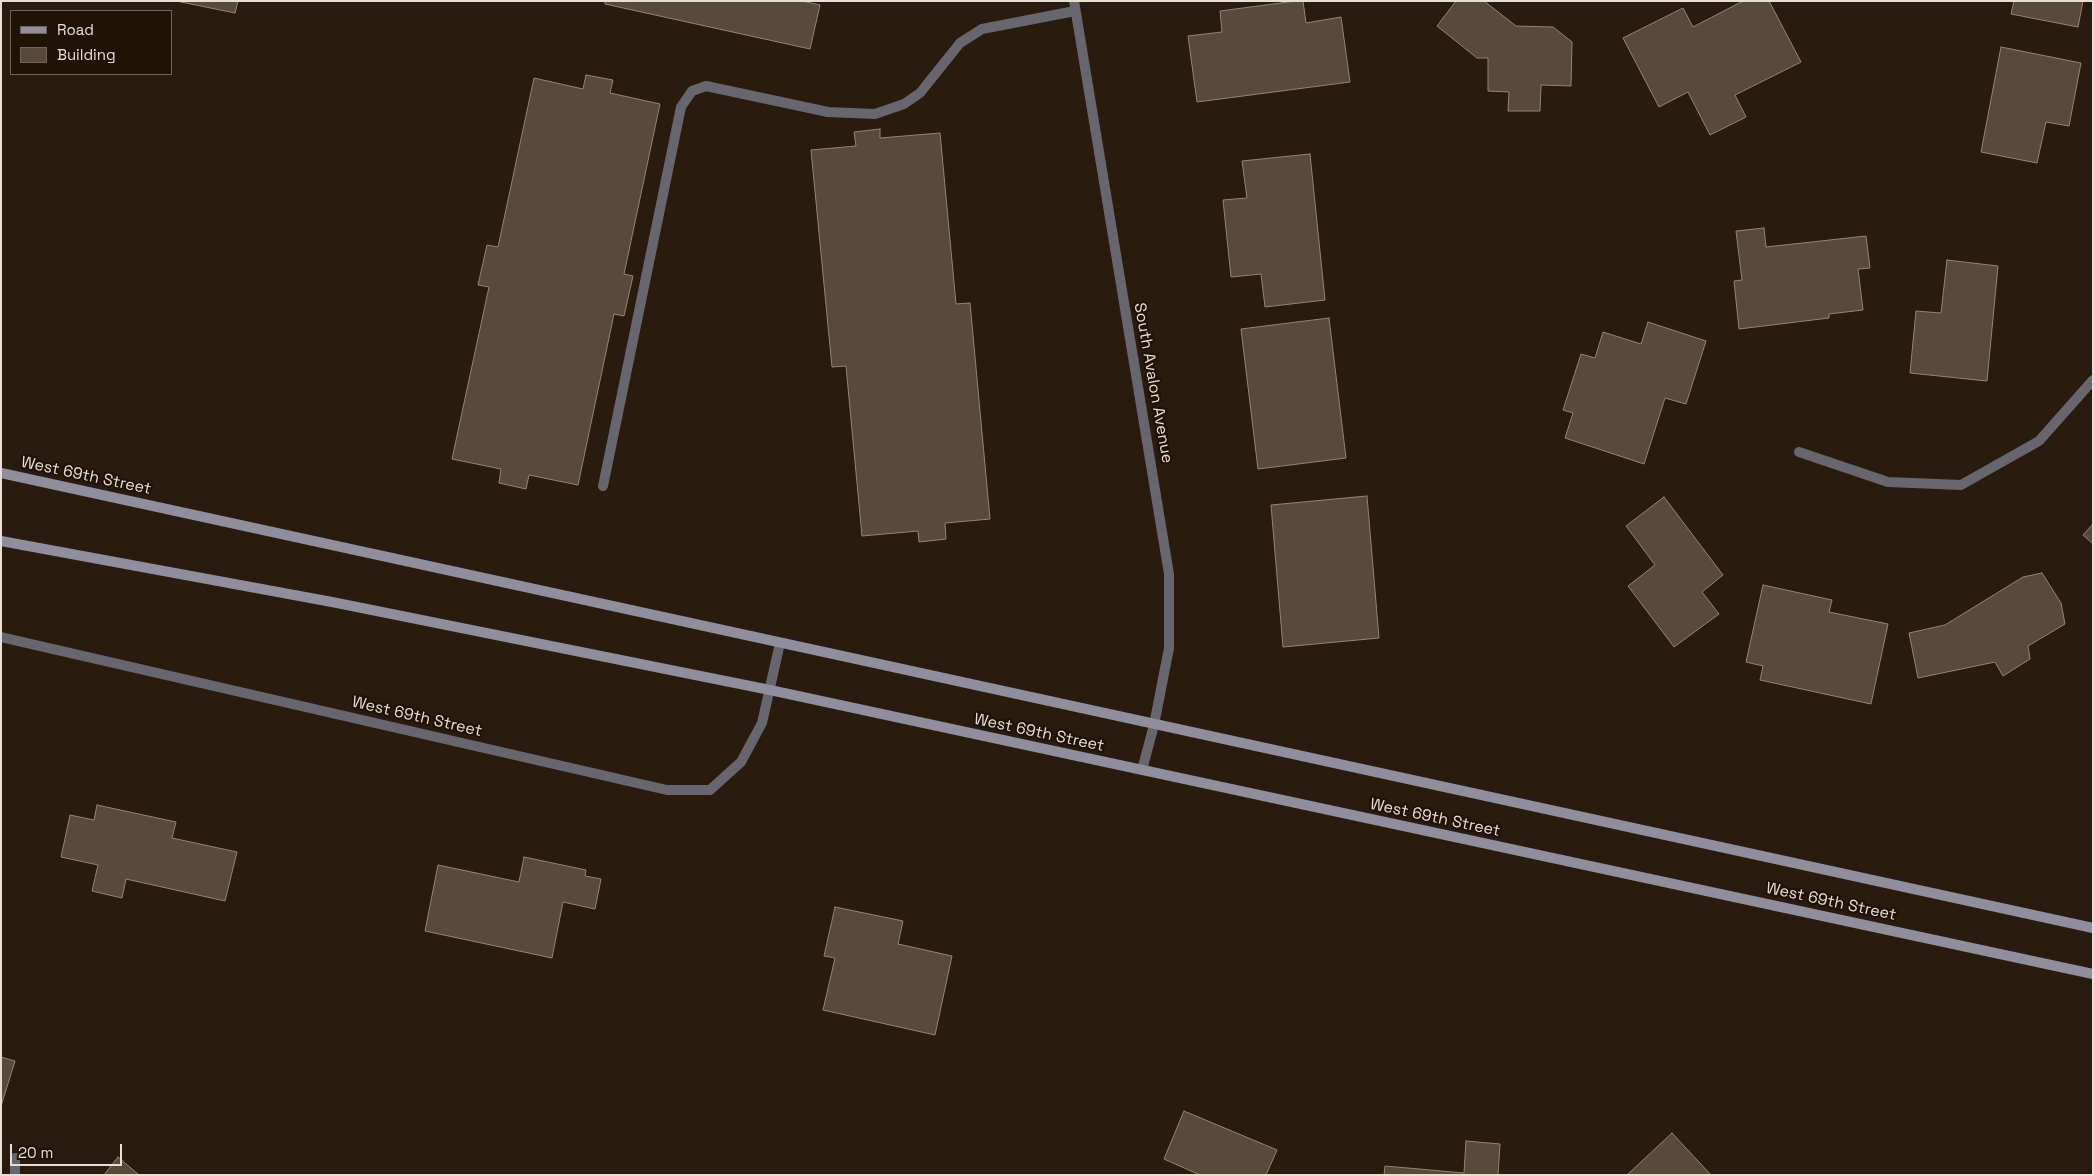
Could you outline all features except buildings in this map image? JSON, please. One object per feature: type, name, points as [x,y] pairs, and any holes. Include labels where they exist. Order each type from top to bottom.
[{"type":"main road","name":"West 69th Street","points":[[1,473],[2093,928]]},
{"type":"main road","name":"West 69th Street","points":[[1,541],[342,604],[770,690],[2093,974]]},
{"type":"street","points":[[603,486],[681,107],[692,91],[706,86],[828,112],[875,114],[904,104],[920,93],[960,43],[982,29],[1075,6]]},
{"type":"street","name":"South Avalon Avenue","points":[[1075,6],[1169,574],[1169,648],[1154,725],[1142,770]]},
{"type":"street","points":[[1799,452],[1888,482],[1961,485],[2039,441],[2093,380]]},
{"type":"street","name":"West 69th Street","points":[[1,637],[668,790],[710,790],[741,762],[762,723],[780,643]]},
{"type":"street","points":[[15,1158],[15,1175]]}]
